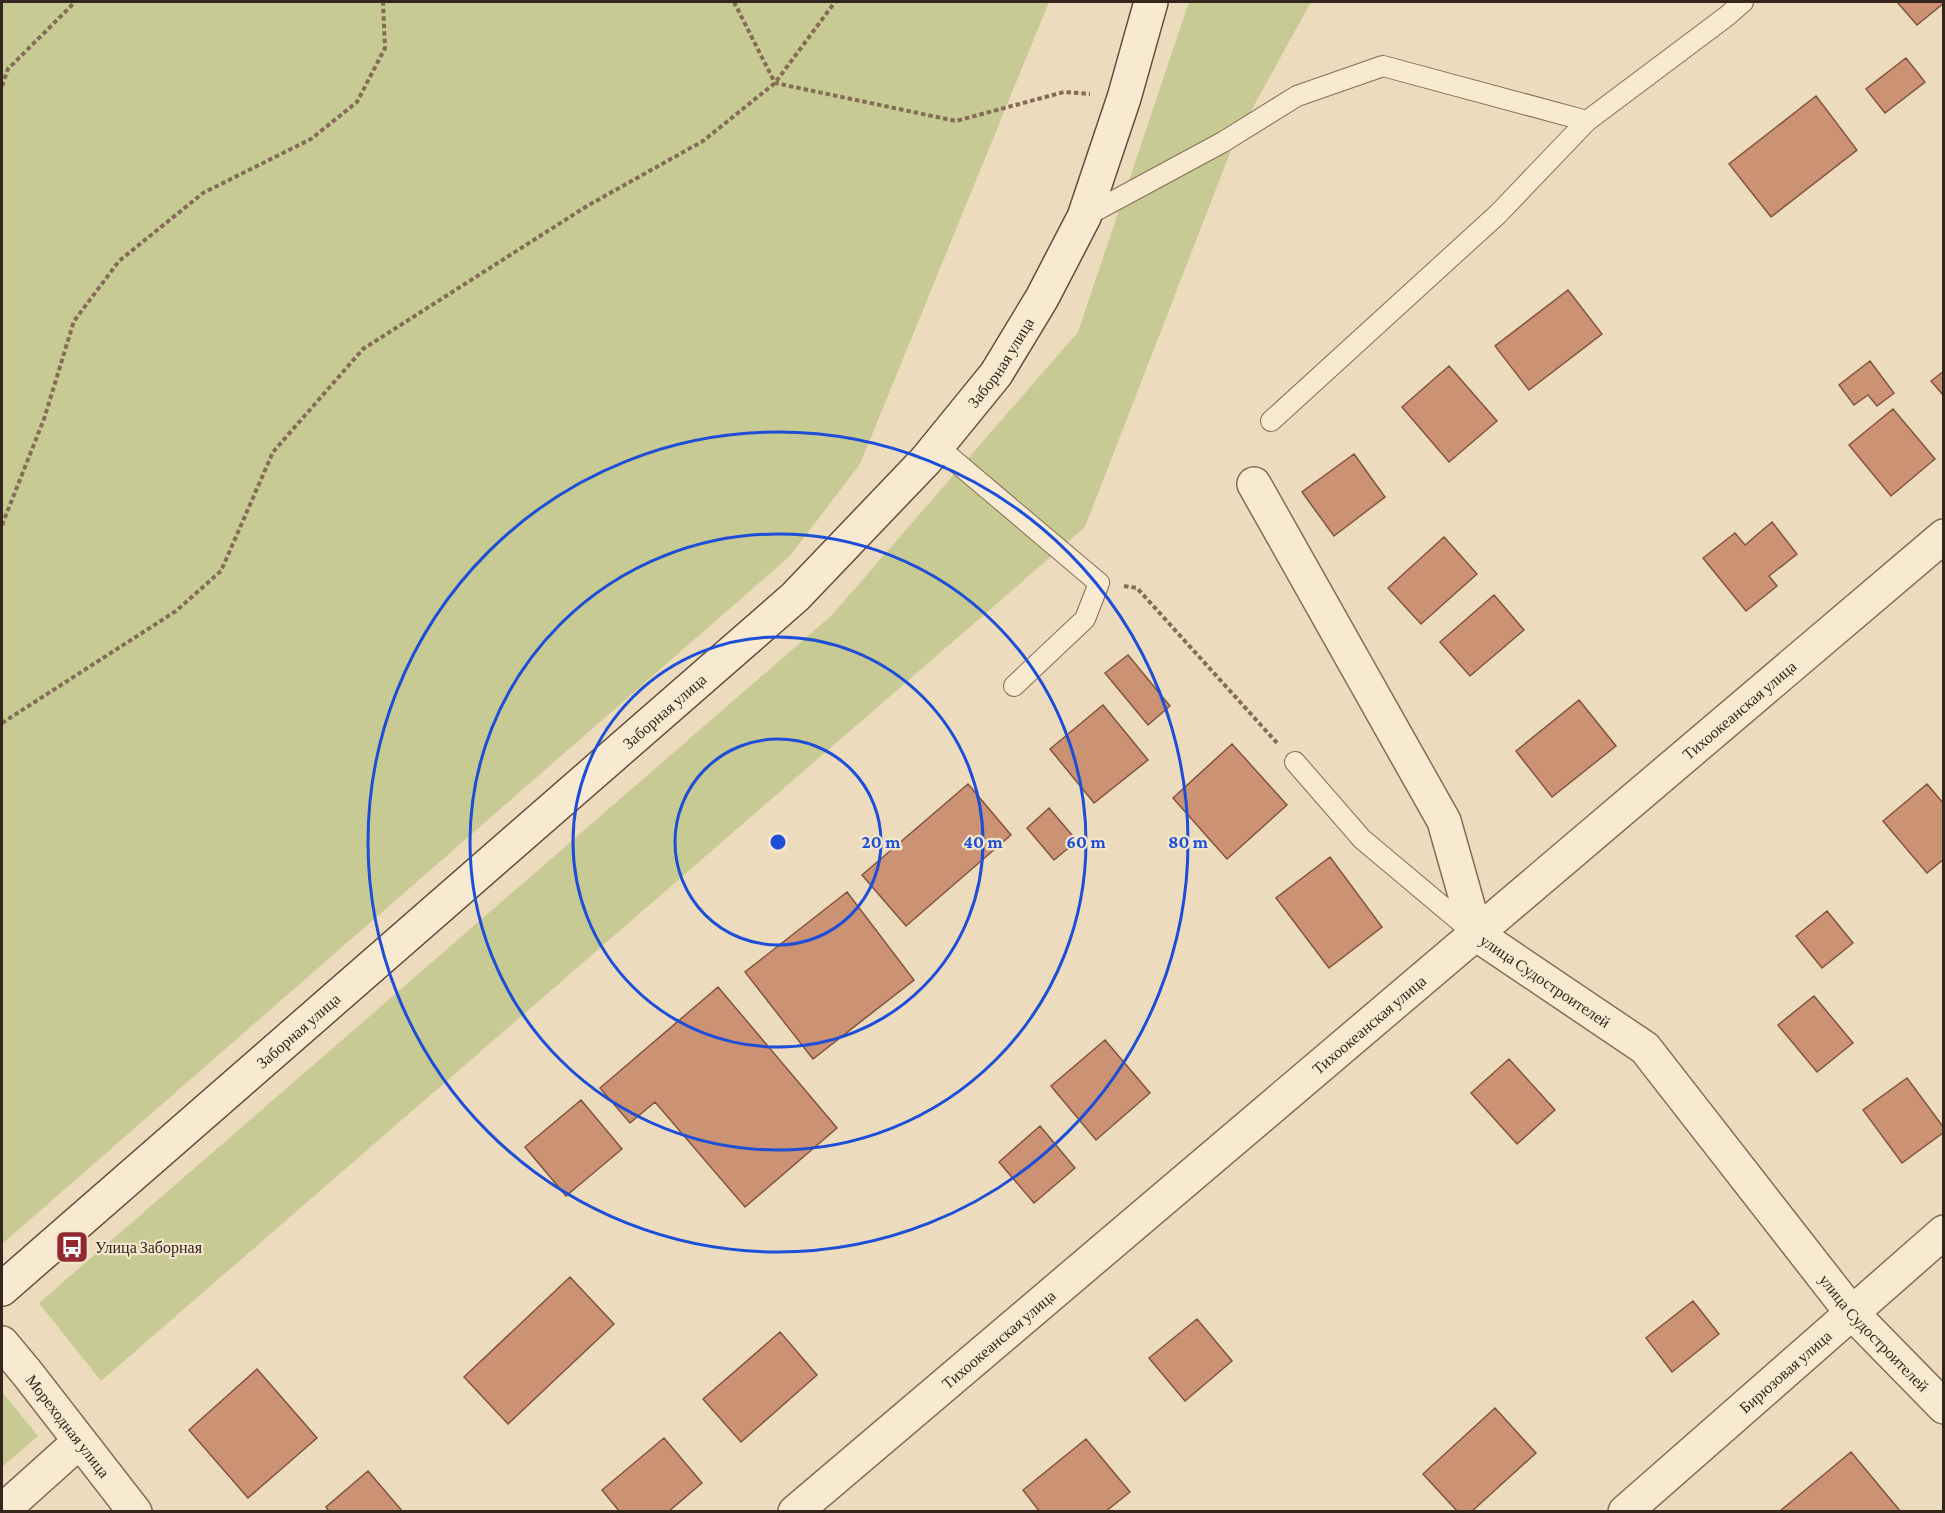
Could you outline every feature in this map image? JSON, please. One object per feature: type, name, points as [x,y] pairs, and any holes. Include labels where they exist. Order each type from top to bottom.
[{"type":"street","name":"Заборная улица","points":[[2,1289],[795,597],[937,446],[996,374],[1042,298],[1084,217],[1124,98],[1151,2]]},
{"type":"street","name":"улица Судостроителей","points":[[1254,484],[1444,821],[1476,934],[1645,1048],[1851,1312],[1944,1407]]},
{"type":"street","name":"Тихоокеанская улица","points":[[795,1512],[1944,536]]},
{"type":"street","name":"Бирюзовая улица","points":[[1625,1512],[1944,1232]]},
{"type":"street","name":"Мореходная улица","points":[[2,1343],[135,1512]]},
{"type":"street","points":[[2,1511],[79,1442]]},
{"type":"lane","points":[[1271,421],[1498,214],[1587,121],[1743,2]]},
{"type":"lane","points":[[1084,217],[1223,142],[1297,96],[1383,66],[1587,121]]},
{"type":"lane","points":[[937,446],[1100,583],[1085,619],[1014,686]]},
{"type":"lane","points":[[1295,762],[1362,839],[1476,934]]},
{"type":"path","points":[[2,86],[8,69],[75,2]]},
{"type":"path","points":[[2,525],[44,419],[74,321],[119,261],[202,193],[311,139],[357,102],[385,48],[383,2]]},
{"type":"path","points":[[734,2],[775,83]]},
{"type":"path","points":[[2,723],[176,612],[221,571],[273,452],[363,349],[587,206],[703,141],[775,83],[834,2]]},
{"type":"path","points":[[775,83],[956,121],[1064,92],[1124,98]]},
{"type":"path","points":[[1100,583],[1137,588],[1295,762]]},
{"type":"green space","points":[[2,2],[1049,2],[860,464],[790,556],[2,1244]]},
{"type":"green space","points":[[1189,2],[1311,2],[1235,140],[1085,527],[101,1381],[39,1303],[831,616],[1078,332]]},
{"type":"green space","points":[[2,1392],[38,1436],[2,1467]]},
{"type":"building","points":[[1897,2],[1944,2],[1944,3],[1917,25]]},
{"type":"building","points":[[1906,58],[1925,82],[1885,113],[1866,89]]},
{"type":"building","points":[[1816,96],[1857,150],[1771,217],[1729,164]]},
{"type":"building","points":[[1568,290],[1602,334],[1529,390],[1495,346]]},
{"type":"building","points":[[1870,361],[1894,393],[1877,406],[1868,395],[1854,405],[1839,385]]},
{"type":"building","points":[[1449,366],[1497,421],[1449,462],[1402,407]]},
{"type":"building","points":[[1944,371],[1944,396],[1931,381]]},
{"type":"building","points":[[1893,409],[1935,459],[1891,496],[1849,445]]},
{"type":"building","points":[[1354,454],[1385,497],[1334,536],[1302,492]]},
{"type":"building","points":[[1772,522],[1797,554],[1769,576],[1777,586],[1746,611],[1703,558],[1735,533],[1745,545]]},
{"type":"building","points":[[1444,537],[1477,574],[1421,624],[1388,588]]},
{"type":"building","points":[[1494,595],[1524,630],[1470,676],[1440,642]]},
{"type":"building","points":[[1128,655],[1170,706],[1148,725],[1105,673]]},
{"type":"building","points":[[1579,700],[1616,746],[1552,797],[1516,751]]},
{"type":"building","points":[[1103,705],[1148,760],[1094,803],[1050,749]]},
{"type":"building","points":[[1232,744],[1287,805],[1227,859],[1173,798]]},
{"type":"building","points":[[968,784],[1011,835],[906,926],[862,875]]},
{"type":"building","points":[[1927,784],[1944,804],[1944,859],[1927,873],[1883,821]]},
{"type":"building","points":[[1049,808],[1077,841],[1054,860],[1027,828]]},
{"type":"building","points":[[1330,857],[1382,927],[1329,968],[1276,898]]},
{"type":"building","points":[[847,892],[914,980],[813,1059],[745,972]]},
{"type":"building","points":[[1827,911],[1853,943],[1822,968],[1796,936]]},
{"type":"building","points":[[718,987],[837,1128],[745,1207],[655,1102],[630,1123],[600,1088]]},
{"type":"building","points":[[1814,996],[1853,1043],[1817,1072],[1778,1025]]},
{"type":"building","points":[[1105,1040],[1150,1093],[1096,1140],[1051,1086]]},
{"type":"building","points":[[1509,1059],[1555,1110],[1517,1144],[1471,1093]]},
{"type":"building","points":[[1907,1078],[1944,1128],[1944,1132],[1902,1163],[1863,1110]]},
{"type":"building","points":[[581,1100],[622,1149],[566,1196],[525,1147]]},
{"type":"building","points":[[1040,1126],[1075,1168],[1034,1203],[999,1162]]},
{"type":"building","points":[[570,1277],[614,1324],[508,1424],[464,1377]]},
{"type":"building","points":[[1693,1301],[1719,1334],[1672,1372],[1646,1338]]},
{"type":"building","points":[[1197,1319],[1232,1361],[1185,1401],[1149,1358]]},
{"type":"building","points":[[780,1332],[817,1375],[741,1442],[703,1399]]},
{"type":"building","points":[[257,1369],[317,1438],[248,1498],[189,1430]]},
{"type":"building","points":[[1495,1408],[1536,1453],[1471,1512],[1458,1512],[1423,1474]]},
{"type":"building","points":[[664,1438],[702,1483],[668,1512],[620,1512],[602,1490]]},
{"type":"building","points":[[1086,1439],[1130,1492],[1105,1512],[1040,1512],[1023,1490]]},
{"type":"building","points":[[1851,1452],[1901,1512],[1780,1511]]},
{"type":"building","points":[[368,1471],[403,1512],[329,1512],[326,1507]]},
{"type":"place","name":"Улица Заборная","points":[[72,1247]]}]
